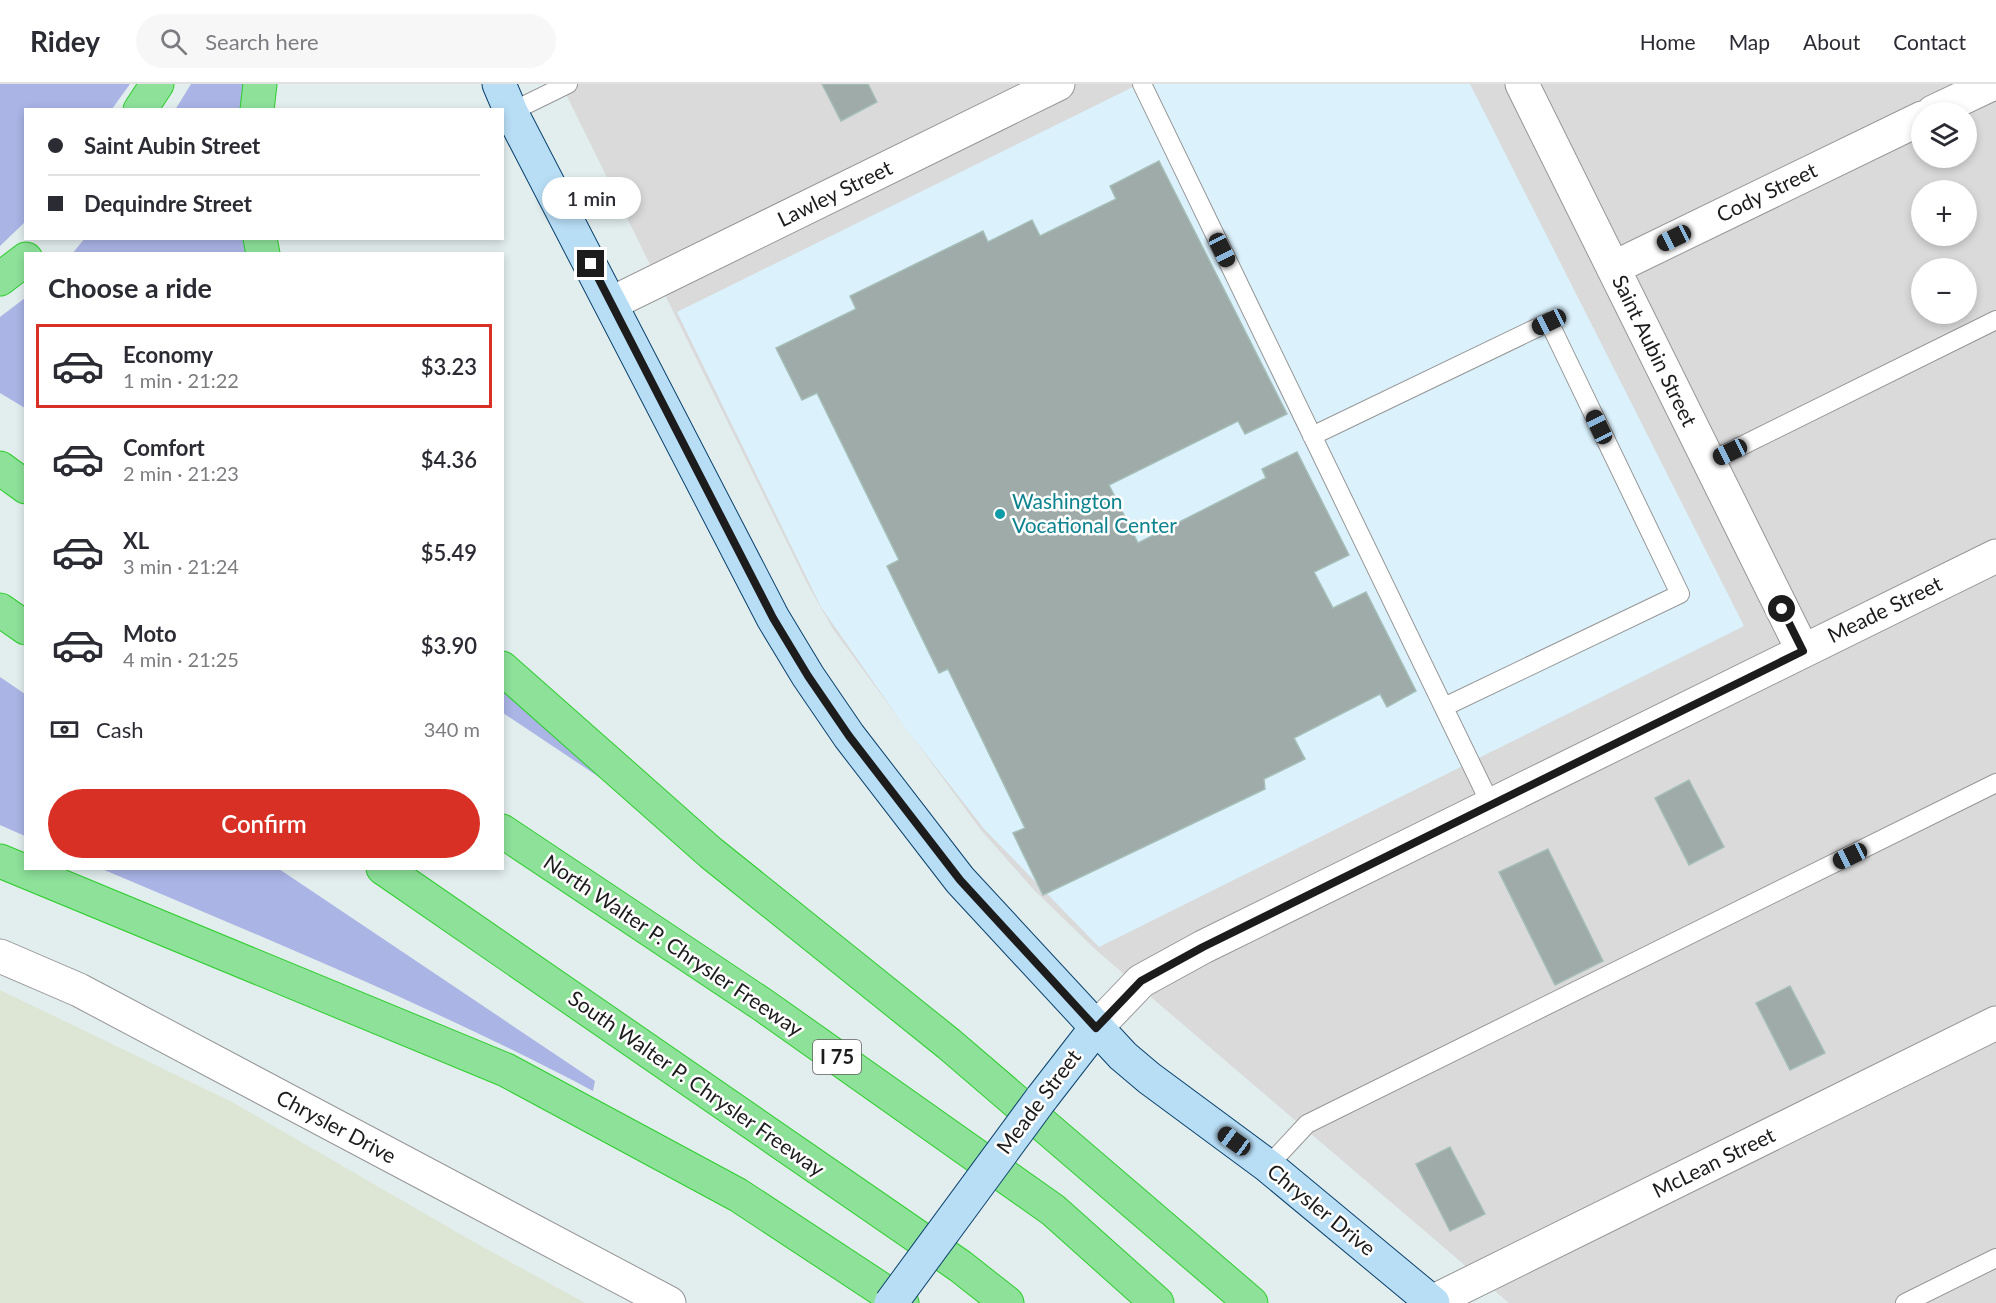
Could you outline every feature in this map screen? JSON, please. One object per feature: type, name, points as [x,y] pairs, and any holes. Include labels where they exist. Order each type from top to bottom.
[{"type":"highway","points":[[141,108],[157,84]]},
{"type":"highway","points":[[257,108],[260,84]]},
{"type":"highway","points":[[33,252],[43,240]]},
{"type":"highway","points":[[0,279],[24,261]]},
{"type":"highway","points":[[0,468],[24,486]]},
{"type":"highway","points":[[0,610],[24,627]]},
{"type":"highway","points":[[504,670],[711,853],[949,1044],[1251,1303]]},
{"type":"highway","name":"North Walter P. Chrysler Freeway","points":[[504,832],[763,1005],[1053,1210],[1157,1303]]},
{"type":"highway","points":[[0,861],[506,1070],[738,1195],[902,1303]]},
{"type":"highway","name":"South Walter P. Chrysler Freeway","points":[[386,870],[960,1266],[1007,1303]]},
{"type":"street","name":"Lawley Street","points":[[612,303],[1058,84]]},
{"type":"street","name":"Saint Aubin Street","points":[[1522,84],[1803,651]]},
{"type":"street","points":[[1955,102],[1992,84]]},
{"type":"street","points":[[505,98],[773,618]]},
{"type":"street","name":"Cody Street","points":[[1613,268],[1911,123]]},
{"type":"street","points":[[727,526],[773,618]]},
{"type":"street","name":"Meade Street","points":[[891,1303],[1096,1028],[1141,981],[1203,947],[1996,556]]},
{"type":"street","name":"Chrysler Drive","points":[[773,618],[808,676],[849,736],[953,872],[1096,1028],[1123,1056],[1149,1078],[1268,1166],[1433,1303]]},
{"type":"street","name":"Chrysler Drive","points":[[0,956],[79,990],[652,1299]]},
{"type":"street","name":"McLean Street","points":[[1433,1303],[1996,1023]]},
{"type":"lane","points":[[505,98],[568,84]]},
{"type":"lane","points":[[1142,84],[1491,805]]},
{"type":"lane","points":[[1709,462],[1996,320]]},
{"type":"lane","points":[[1312,436],[1549,322],[1680,594],[1444,707]]},
{"type":"lane","points":[[1268,1166],[1307,1124],[1996,783]]},
{"type":"lane","points":[[1905,1303],[1996,1258]]},
{"type":"shaded area","points":[[0,84],[130,84],[113,108],[24,108],[24,223],[0,246]]},
{"type":"shaded area","points":[[191,84],[247,84],[243,108],[176,108]]},
{"type":"shaded area","points":[[561,84],[1996,84],[1996,1303],[1509,1303],[1096,950],[1034,890],[981,830],[833,629],[808,585]]},
{"type":"shaded area","points":[[1139,84],[1470,84],[1744,626],[1099,947],[985,830],[907,730],[821,607],[677,312]]},
{"type":"shaded area","points":[[83,240],[247,240],[250,252],[74,252]]},
{"type":"shaded area","points":[[24,299],[24,407],[0,393],[0,317]]},
{"type":"shaded area","points":[[0,677],[24,693],[24,836],[0,825]]},
{"type":"shaded area","points":[[504,680],[626,795],[504,714]]},
{"type":"shaded area","points":[[104,870],[280,870],[595,1081],[593,1091],[411,1002]]},
{"type":"shaded area","points":[[0,990],[232,1102],[472,1241],[585,1303],[0,1303]]},
{"type":"building","points":[[822,84],[868,84],[877,102],[841,121]]},
{"type":"building","name":"Washington Vocational Center","points":[[1159,161],[1287,414],[1245,434],[1238,421],[1109,485],[1138,543],[1266,478],[1262,469],[1297,452],[1349,555],[1314,572],[1333,608],[1366,592],[1416,691],[1387,707],[1380,694],[1294,738],[1305,759],[1264,779],[1265,789],[1043,895],[1013,833],[1025,828],[948,669],[939,673],[887,566],[899,560],[817,393],[802,400],[776,348],[856,309],[850,296],[983,231],[988,242],[1032,220],[1040,236],[1116,199],[1110,186]]},
{"type":"building","points":[[1689,780],[1724,847],[1689,865],[1655,798]]},
{"type":"building","points":[[1548,849],[1603,961],[1555,985],[1499,872]]},
{"type":"building","points":[[1790,986],[1825,1053],[1790,1070],[1756,1003]]},
{"type":"building","points":[[1450,1147],[1485,1214],[1450,1231],[1416,1164]]},
{"type":"place","name":"Washington Vocational Center","points":[[1000,514]]},
{"type":"route","points":[[591,264],[773,618],[808,676],[849,736],[960,880],[1096,1028],[1141,981],[1203,947],[1803,651],[1782,609]]}]
